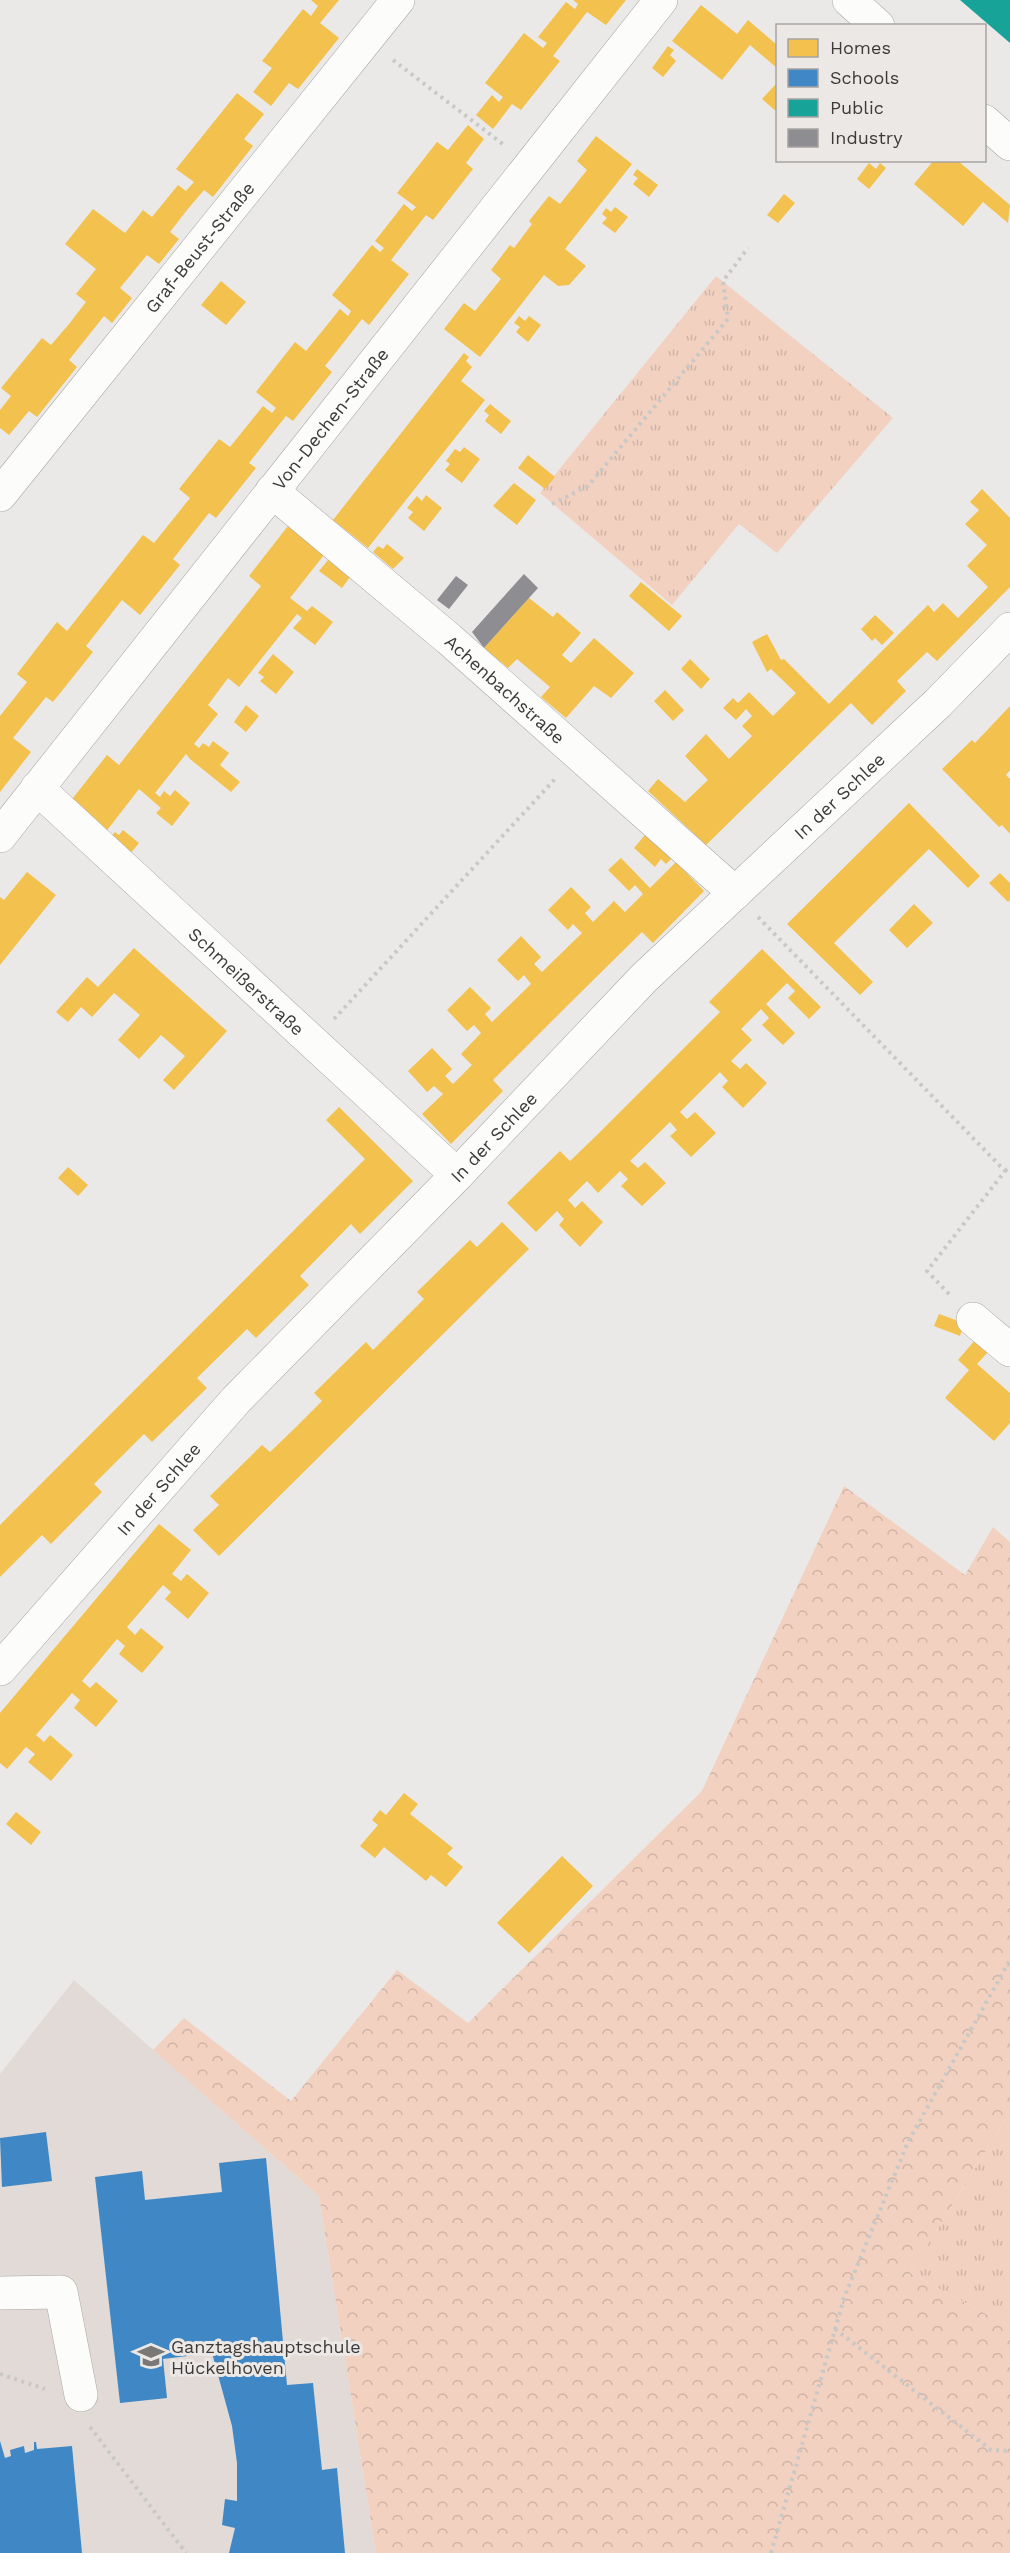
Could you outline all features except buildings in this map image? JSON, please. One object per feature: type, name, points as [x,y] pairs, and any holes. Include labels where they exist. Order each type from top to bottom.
[{"type":"street","name":"Graf-Beust-Straße","points":[[0,495],[398,0]]},
{"type":"street","name":"Von-Dechen-Straße","points":[[0,836],[661,0]]},
{"type":"street","points":[[849,0],[876,24]]},
{"type":"street","points":[[986,123],[1010,144]]},
{"type":"street","name":"Achenbachstraße","points":[[272,491],[449,639],[735,893]]},
{"type":"street","name":"In der Schlee","points":[[0,1669],[236,1400],[457,1175],[644,978],[938,703],[1010,629]]},
{"type":"street","name":"Schmeißerstraße","points":[[37,788],[457,1175]]},
{"type":"street","points":[[973,1319],[1010,1350]]},
{"type":"street","points":[[0,2293],[61,2292],[81,2396]]},
{"type":"path","points":[[366,40],[531,165]]},
{"type":"path","points":[[552,504],[588,486],[728,319],[723,280],[748,248]]},
{"type":"path","points":[[314,1041],[577,755]]},
{"type":"path","points":[[735,893],[1005,1171]]},
{"type":"path","points":[[973,1319],[927,1271],[1010,1166]]},
{"type":"path","points":[[771,2553],[844,2298],[908,2142],[1010,1960]]},
{"type":"path","points":[[835,2329],[991,2450],[1010,2451]]},
{"type":"path","points":[[0,2374],[49,2390]]},
{"type":"path","points":[[97,2438],[186,2553]]},
{"type":"shaded area","points":[[74,1980],[319,2196],[376,2553],[0,2553],[0,2074]]},
{"type":"green space","points":[[716,276],[893,418],[777,553],[739,524],[672,605],[540,493]]},
{"type":"green space","points":[[844,1486],[965,1575],[993,1527],[1010,1542],[1010,2112],[910,2273],[1010,2327],[1010,2553],[376,2553],[319,2196],[153,2050],[184,2018],[291,2101],[397,1970],[468,2023],[702,1791]]},
{"type":"green space","points":[[1010,2112],[1010,2327],[910,2273]]},
{"type":"place","name":"Ganztagshauptschule Hückelhoven","points":[[151,2356]]}]
